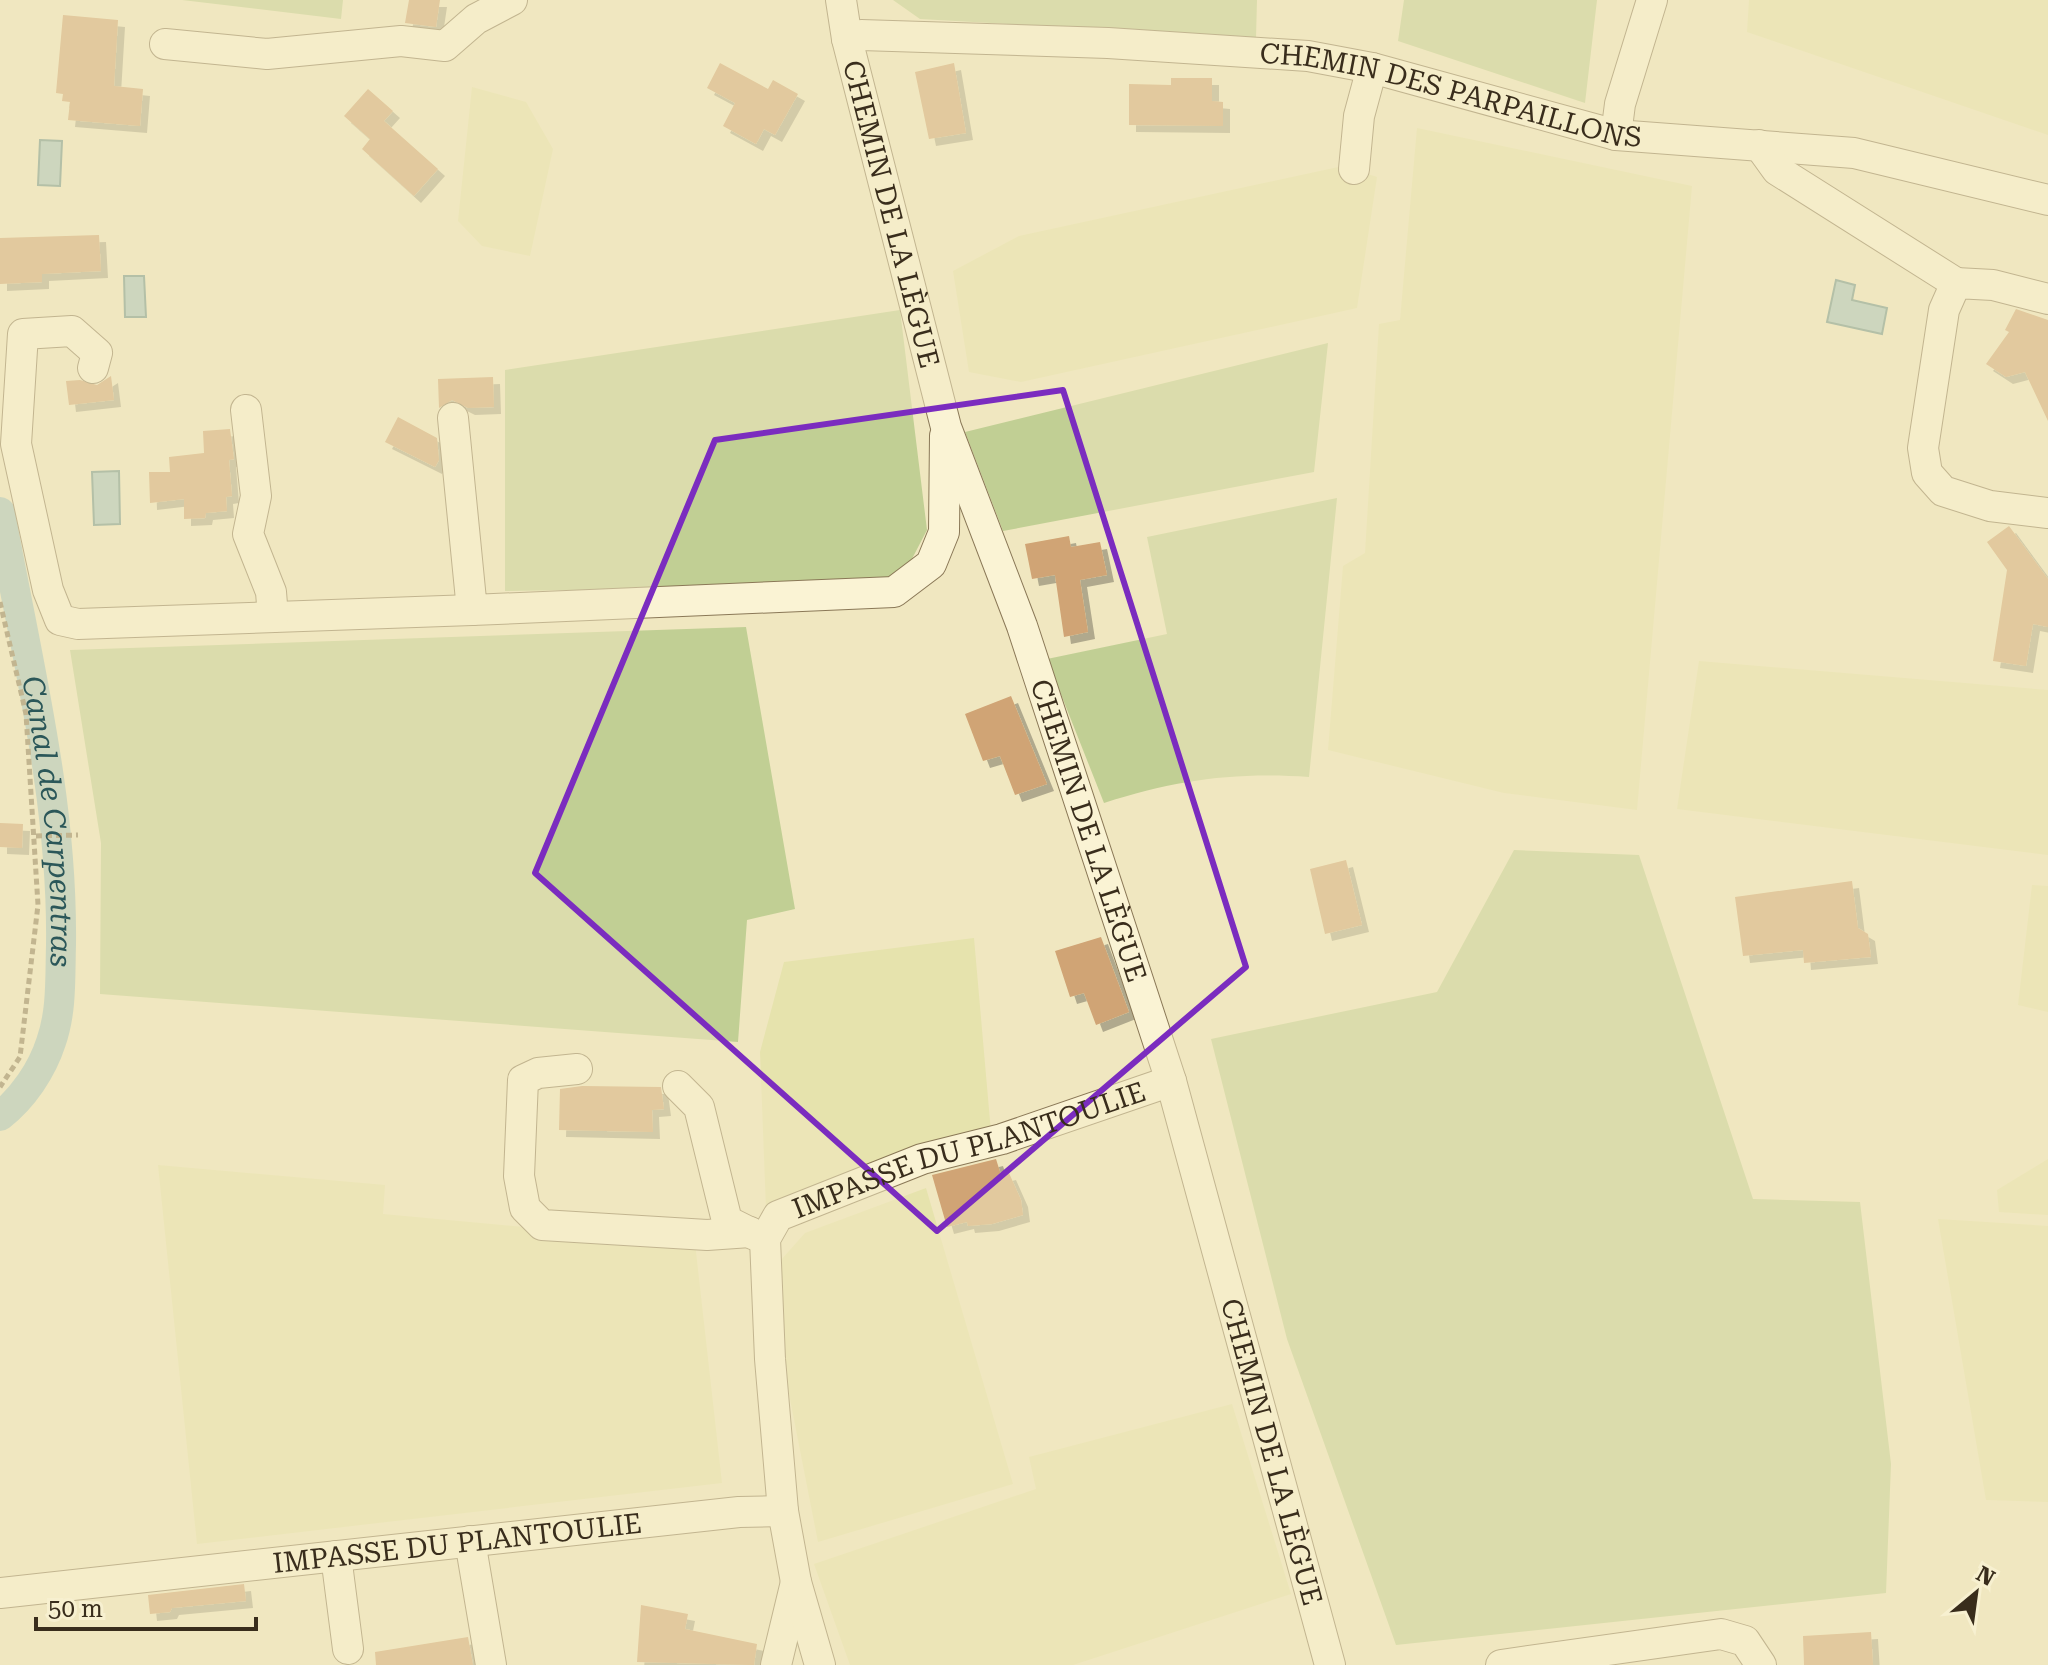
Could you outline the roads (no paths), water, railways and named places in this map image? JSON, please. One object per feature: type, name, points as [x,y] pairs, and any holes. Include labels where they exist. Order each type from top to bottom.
[{"type":"street","points":[[165,44],[267,54],[401,41],[445,46],[476,19],[512,0]]},
{"type":"street","name":"CHEMIN DE LA LÈGUE","points":[[841,0],[847,39],[946,427],[1022,626],[1171,1081],[1330,1665]]},
{"type":"street","points":[[1616,135],[1620,104],[1652,0]]},
{"type":"street","name":"CHEMIN DES PARPAILLONS","points":[[847,39],[861,35],[1108,43],[1308,56],[1372,68],[1616,135],[1854,153],[2048,200]]},
{"type":"street","points":[[1354,169],[1359,116],[1372,68]]},
{"type":"street","points":[[1759,145],[1777,170],[1956,283],[2021,290],[2048,299]]},
{"type":"street","points":[[1956,283],[1944,310],[1923,448],[1927,473],[1943,491],[1990,506],[2048,513]]},
{"type":"street","points":[[93,368],[97,353],[72,331],[23,334],[16,444],[48,590],[60,620],[78,624],[894,592],[931,564],[944,532],[946,427]]},
{"type":"street","points":[[246,410],[256,496],[248,534],[271,592],[273,617]]},
{"type":"street","points":[[453,418],[472,610]]},
{"type":"street","points":[[577,1069],[538,1073],[523,1080],[519,1176],[525,1208],[542,1225],[757,1236]]},
{"type":"street","name":"IMPASSE DU PLANTOULIE","points":[[820,1665],[796,1582],[783,1511],[757,1236],[778,1216],[907,1165],[1002,1139],[1171,1081]]},
{"type":"street","points":[[678,1086],[699,1107],[727,1221],[757,1236]]},
{"type":"street","name":"IMPASSE DU PLANTOULIE","points":[[0,1593],[133,1576],[739,1512],[783,1511]]},
{"type":"street","points":[[470,1541],[491,1665]]},
{"type":"street","points":[[336,1556],[348,1649]]},
{"type":"street","points":[[776,1665],[796,1582]]},
{"type":"street","points":[[1501,1665],[1721,1634],[1745,1641],[1761,1665]]},
{"type":"water","points":[[40,140],[62,141],[60,186],[38,185]]},
{"type":"water","points":[[124,276],[144,276],[146,317],[125,317]]},
{"type":"water","points":[[1836,280],[1855,285],[1852,300],[1887,308],[1882,334],[1827,322]]},
{"type":"water","points":[[119,471],[120,524],[94,525],[92,472]]},
{"type":"waterway","name":"Canal de Carpentras","points":[[0,512],[49,781],[60,890],[61,945],[59,1006],[51,1042],[31,1083],[0,1116]]}]
